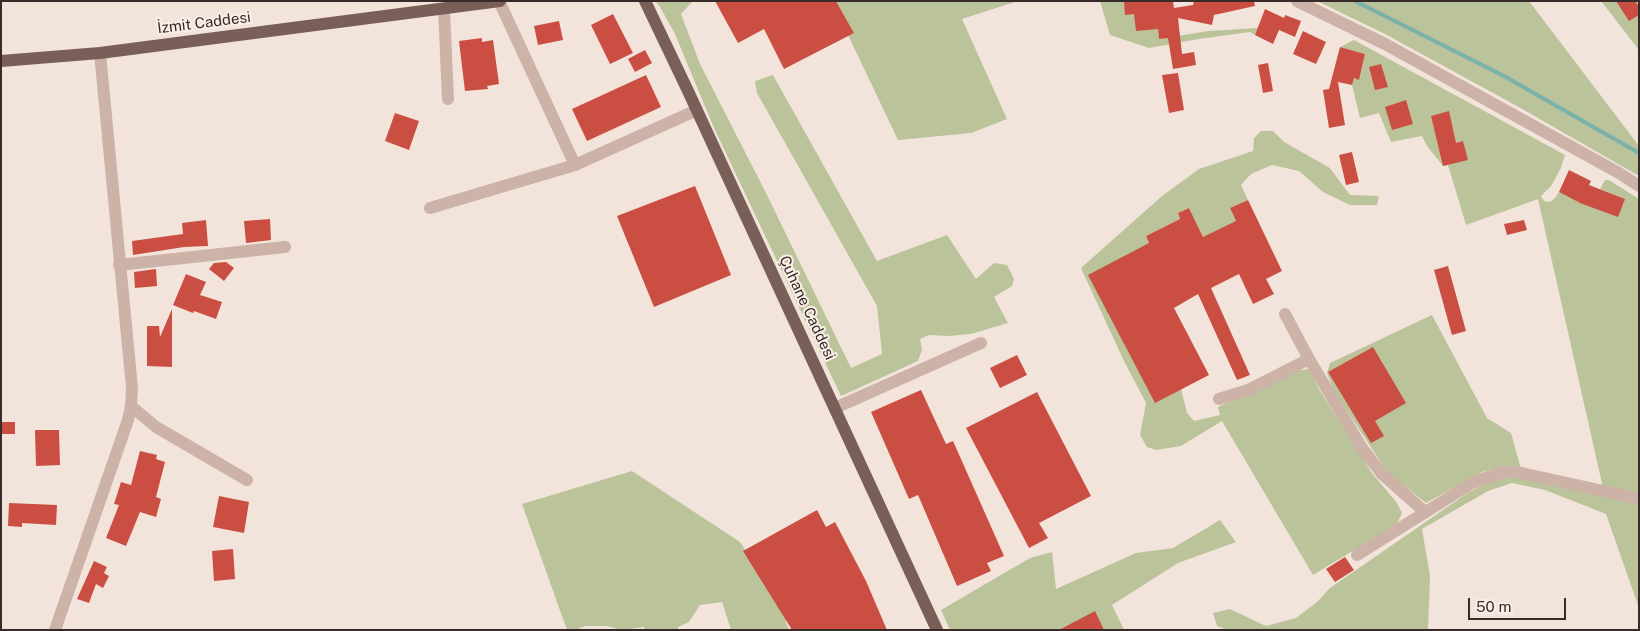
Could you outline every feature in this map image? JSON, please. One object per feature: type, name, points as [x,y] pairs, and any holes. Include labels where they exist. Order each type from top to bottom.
[{"type":"main road","name":"İzmit Caddesi","points":[[1,61],[100,53],[499,1]]},
{"type":"main road","name":"Çuhane Caddesi","points":[[645,1],[937,630]]},
{"type":"street","points":[[499,1],[575,165]]},
{"type":"street","points":[[1296,1],[1385,44],[1619,173],[1639,186]]},
{"type":"street","points":[[444,9],[448,99]]},
{"type":"street","points":[[55,630],[128,420],[131,406],[132,388],[100,53]]},
{"type":"street","points":[[430,208],[575,165],[697,110]]},
{"type":"street","points":[[119,265],[285,247]]},
{"type":"street","points":[[1285,314],[1309,359],[1362,448],[1382,474],[1425,512]]},
{"type":"street","points":[[835,408],[981,343]]},
{"type":"street","points":[[1219,399],[1248,390],[1309,359]]},
{"type":"street","points":[[131,406],[156,427],[247,480]]},
{"type":"street","points":[[1357,555],[1472,483],[1502,472],[1517,472],[1639,499]]},
{"type":"green space","points":[[655,1],[693,1],[681,14],[700,64],[766,193],[851,368],[882,354],[877,306],[757,93],[755,81],[773,75],[877,261],[947,235],[976,279],[994,263],[1007,265],[1014,279],[1012,286],[994,297],[1008,323],[971,334],[929,335],[920,339],[922,350],[918,361],[841,396],[714,128],[675,34]]},
{"type":"green space","points":[[836,1],[1018,1],[962,19],[1007,119],[971,133],[898,140],[848,35],[854,33]]},
{"type":"green space","points":[[1100,1],[1155,1],[1159,39],[1208,31],[1258,28],[1255,35],[1250,32],[1149,48],[1110,35]]},
{"type":"green space","points":[[1317,1],[1529,1],[1639,146],[1639,176],[1517,106],[1385,34]]},
{"type":"green space","points":[[1601,1],[1639,1],[1639,50]]},
{"type":"green space","points":[[1354,40],[1565,155],[1561,168],[1551,186],[1541,196],[1544,201],[1550,202],[1559,192],[1580,203],[1625,199],[1600,189],[1605,180],[1609,180],[1639,199],[1639,494],[1603,488],[1538,199],[1466,225],[1448,165],[1443,166],[1427,146],[1422,136],[1391,142],[1379,113],[1360,118],[1352,85],[1354,78],[1359,79],[1365,54],[1340,47]]},
{"type":"green space","points":[[1261,131],[1273,131],[1284,142],[1330,168],[1350,195],[1379,196],[1377,205],[1350,205],[1323,192],[1299,171],[1272,165],[1251,174],[1241,185],[1248,200],[1230,208],[1236,221],[1224,281],[1189,208],[1178,213],[1180,219],[1146,236],[1149,243],[1142,247],[1120,336],[1155,402],[1181,389],[1187,413],[1194,421],[1220,415],[1218,407],[1294,371],[1309,369],[1319,389],[1372,473],[1397,503],[1402,513],[1397,524],[1313,575],[1222,421],[1181,446],[1156,450],[1147,447],[1140,435],[1146,403],[1123,359],[1081,268],[1162,196],[1199,169],[1253,151],[1254,138]]},
{"type":"green space","points":[[1432,315],[1487,418],[1511,433],[1521,469],[1497,468],[1482,472],[1426,503],[1388,473],[1334,391],[1327,373],[1330,363]]},
{"type":"green space","points":[[632,471],[740,542],[779,602],[789,630],[731,630],[722,602],[700,605],[689,622],[678,627],[678,630],[645,630],[644,627],[621,630],[607,626],[586,626],[575,630],[567,630],[522,504]]},
{"type":"green space","points":[[1512,476],[1639,504],[1639,608],[1606,514],[1545,490],[1512,483],[1488,491],[1422,529],[1430,576],[1428,630],[1227,630],[1217,626],[1213,613],[1230,609],[1266,626],[1296,618],[1317,602],[1330,588],[1469,492],[1495,479]]},
{"type":"green space","points":[[1220,520],[1236,542],[1178,563],[1112,605],[1124,630],[950,630],[941,610],[1030,558],[1052,552],[1056,589],[1136,553],[1173,548]]},
{"type":"building","points":[[715,1],[836,1],[854,33],[784,69],[764,29],[738,43]]},
{"type":"building","points":[[1124,1],[1173,1],[1174,8],[1193,5],[1194,1],[1254,1],[1255,6],[1214,15],[1212,25],[1178,18],[1182,54],[1194,52],[1196,65],[1173,69],[1168,38],[1159,39],[1158,29],[1136,31],[1134,14],[1125,15]]},
{"type":"building","points":[[1616,1],[1635,1],[1639,7],[1639,15],[1629,21]]},
{"type":"building","points":[[1265,9],[1284,18],[1285,15],[1301,21],[1295,37],[1279,30],[1273,44],[1255,35]]},
{"type":"building","points":[[613,14],[633,53],[610,64],[591,25]]},
{"type":"building","points":[[559,21],[563,40],[538,45],[534,26]]},
{"type":"building","points":[[1303,31],[1326,42],[1316,64],[1293,54]]},
{"type":"building","points":[[482,38],[482,42],[493,40],[499,84],[487,86],[488,89],[465,91],[459,41]]},
{"type":"building","points":[[1340,47],[1365,54],[1359,80],[1354,78],[1352,85],[1338,82],[1345,125],[1329,128],[1323,90],[1329,89]]},
{"type":"building","points":[[645,50],[652,63],[635,72],[628,59]]},
{"type":"building","points":[[1268,63],[1273,91],[1263,93],[1258,65]]},
{"type":"building","points":[[1381,64],[1388,87],[1375,90],[1369,67]]},
{"type":"building","points":[[1178,73],[1184,110],[1169,113],[1162,75]]},
{"type":"building","points":[[646,75],[661,107],[587,141],[572,109]]},
{"type":"building","points":[[1406,100],[1413,124],[1392,130],[1385,107]]},
{"type":"building","points":[[1449,111],[1456,143],[1463,141],[1468,160],[1443,166],[1431,116]]},
{"type":"building","points":[[395,113],[419,121],[409,150],[385,141]]},
{"type":"building","points":[[1352,152],[1359,182],[1346,185],[1339,155]]},
{"type":"building","points":[[1569,170],[1591,181],[1589,185],[1625,199],[1618,217],[1580,203],[1559,192]]},
{"type":"building","points":[[695,186],[731,275],[654,307],[617,216]]},
{"type":"building","points":[[1248,200],[1282,271],[1266,279],[1274,294],[1253,304],[1239,274],[1211,288],[1250,375],[1237,380],[1198,294],[1174,308],[1209,375],[1155,403],[1088,275],[1149,243],[1146,236],[1180,219],[1178,213],[1189,208],[1203,237],[1236,221],[1230,208]]},
{"type":"building","points":[[270,219],[271,240],[246,243],[244,221]]},
{"type":"building","points":[[206,220],[208,246],[184,247],[133,255],[132,241],[183,234],[182,223]]},
{"type":"building","points":[[1524,220],[1527,230],[1507,235],[1504,224]]},
{"type":"building","points":[[226,262],[234,268],[224,281],[209,269],[214,263]]},
{"type":"building","points":[[1448,266],[1466,331],[1452,335],[1434,270]]},
{"type":"building","points":[[156,269],[157,286],[135,288],[134,272]]},
{"type":"building","points":[[186,274],[206,282],[200,295],[222,302],[216,319],[173,305]]},
{"type":"building","points":[[172,309],[172,367],[147,366],[147,326],[159,326],[160,337]]},
{"type":"building","points":[[1373,347],[1406,403],[1375,421],[1384,436],[1371,443],[1328,372]]},
{"type":"building","points":[[1017,355],[1027,375],[1000,388],[990,368]]},
{"type":"building","points":[[921,390],[946,444],[953,441],[1004,556],[987,563],[991,571],[957,586],[918,495],[909,499],[871,412]]},
{"type":"building","points":[[1037,392],[1091,496],[1039,523],[1048,538],[1029,548],[966,428]]},
{"type":"building","points":[[1,422],[15,422],[15,434],[1,434]]},
{"type":"building","points":[[35,430],[59,430],[60,465],[36,466]]},
{"type":"building","points":[[140,451],[157,455],[156,459],[165,462],[156,497],[161,499],[156,517],[140,512],[126,546],[106,538],[119,505],[114,504],[121,482],[131,485]]},
{"type":"building","points":[[219,496],[249,502],[244,533],[213,527]]},
{"type":"building","points":[[9,503],[57,505],[56,525],[22,523],[22,527],[8,526]]},
{"type":"building","points":[[817,510],[826,527],[835,522],[866,581],[887,630],[792,630],[743,551]]},
{"type":"building","points":[[233,549],[235,579],[214,581],[212,551]]},
{"type":"building","points":[[1345,557],[1354,570],[1335,582],[1326,569]]},
{"type":"building","points":[[94,561],[107,567],[104,573],[109,576],[103,588],[96,584],[89,603],[77,599]]},
{"type":"building","points":[[1095,611],[1104,630],[1059,630]]},
{"type":"waterway","points":[[1355,1],[1504,76],[1639,153]]}]
